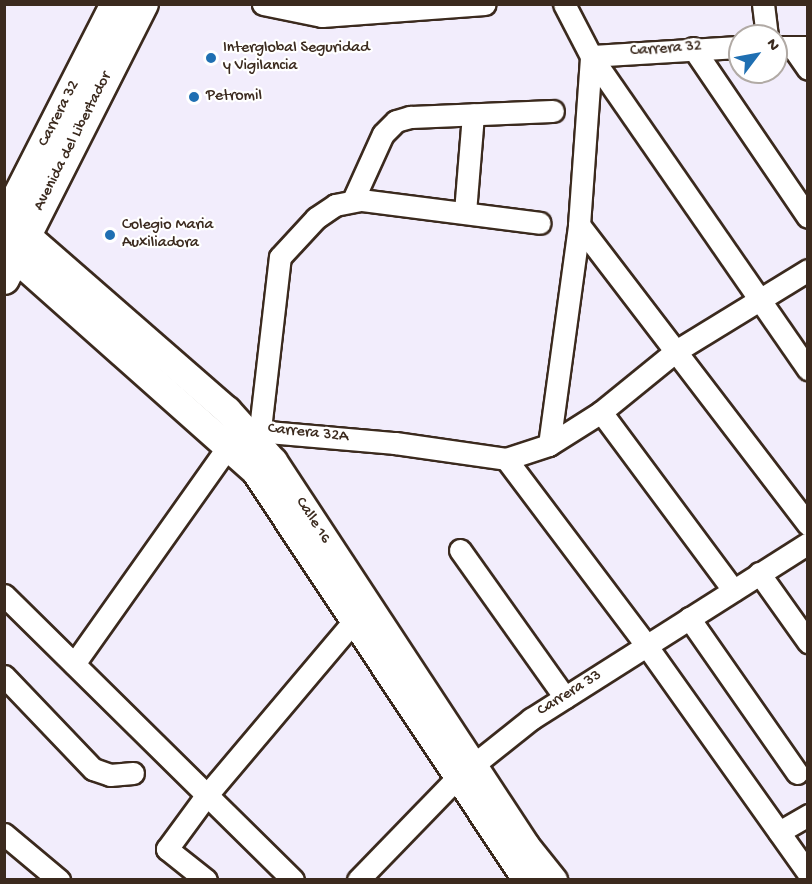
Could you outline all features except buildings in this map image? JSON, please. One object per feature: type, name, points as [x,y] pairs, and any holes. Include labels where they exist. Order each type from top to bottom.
[{"type":"main road","name":"Carrera 32","points":[[11,244],[116,4]]},
{"type":"main road","name":"Avenida del Libertador","points":[[11,244],[143,4]]},
{"type":"street","points":[[263,4],[322,16],[485,4]]},
{"type":"street","points":[[564,4],[591,56],[807,369]]},
{"type":"street","points":[[763,4],[766,24]]},
{"type":"street","name":"Carrera 32","points":[[591,56],[728,47]]},
{"type":"street","points":[[693,48],[807,217]]},
{"type":"street","points":[[792,48],[807,69]]},
{"type":"street","points":[[549,445],[579,225],[591,56]]},
{"type":"street","points":[[353,200],[383,134],[396,122],[473,114],[553,111]]},
{"type":"street","points":[[465,212],[473,114]]},
{"type":"street","points":[[74,664],[245,435],[280,256],[305,227],[335,205],[353,200],[540,223]]},
{"type":"street","points":[[579,225],[807,525]]},
{"type":"street","name":"Calle 16","points":[[11,244],[245,435],[273,461],[465,772],[527,879]]},
{"type":"street","name":"Carrera 32A","points":[[245,435],[506,459],[549,445],[601,411],[676,351],[807,270]]},
{"type":"street","points":[[601,411],[733,590]]},
{"type":"street","name":"Calle 16","points":[[245,435],[255,471],[354,621],[465,772],[553,879]]},
{"type":"street","points":[[506,459],[646,645],[807,873]]},
{"type":"street","name":"Carrera 33","points":[[358,879],[465,772],[531,719],[807,543]]},
{"type":"street","points":[[460,550],[565,698]]},
{"type":"street","points":[[759,573],[807,642]]},
{"type":"street","points":[[4,595],[293,879]]},
{"type":"street","points":[[689,618],[797,773]]},
{"type":"street","points":[[206,879],[167,849],[206,796],[354,621]]},
{"type":"street","points":[[4,676],[93,769],[110,775],[133,773]]},
{"type":"street","points":[[779,832],[807,815]]},
{"type":"street","points":[[4,834],[47,875]]},
{"type":"place","name":"Interglobal Seguridad y Vigilancia","points":[[211,58]]},
{"type":"place","name":"Petromil","points":[[194,97]]},
{"type":"place","name":"Colegio Maria Auxiliadora","points":[[110,235]]}]
